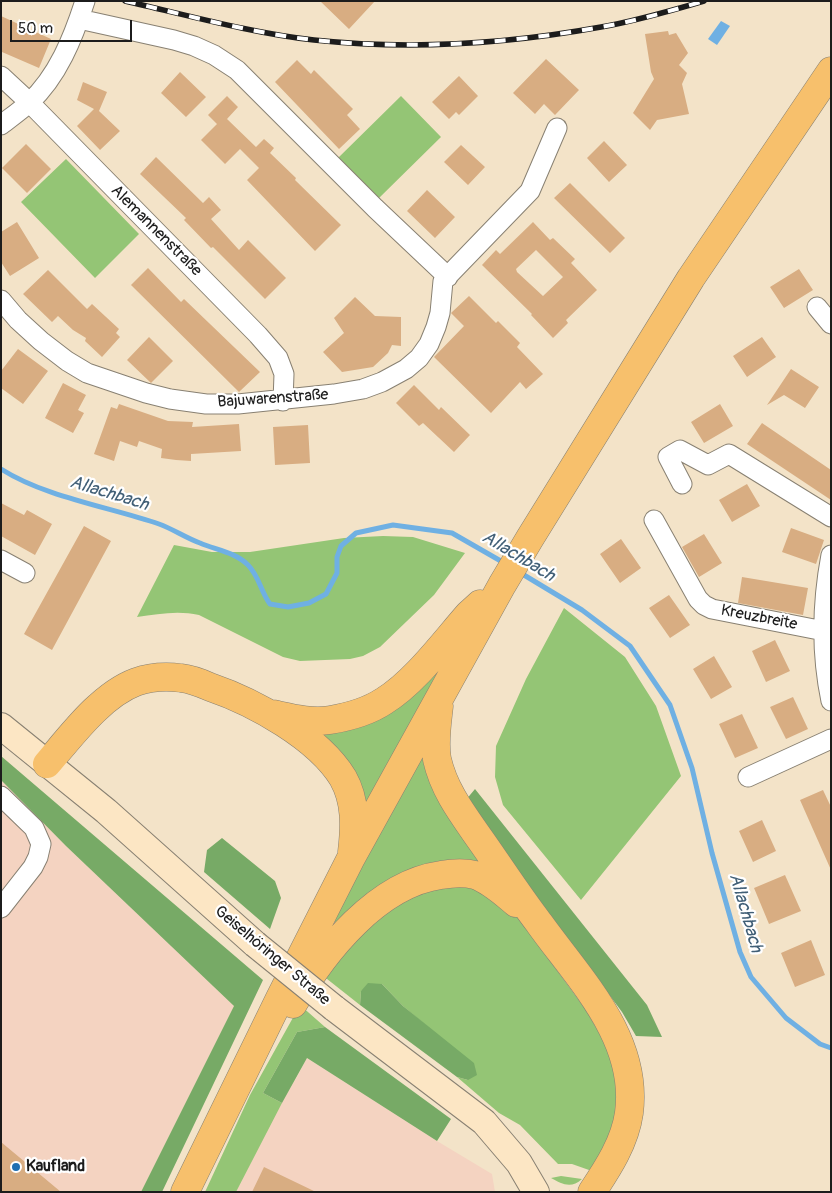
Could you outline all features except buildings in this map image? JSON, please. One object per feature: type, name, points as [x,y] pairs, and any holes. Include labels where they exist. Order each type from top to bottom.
[{"type":"main road","points":[[185,1192],[351,858],[502,585],[691,278],[831,71]]},
{"type":"main road","points":[[270,714],[306,720],[329,720],[355,714],[384,702],[410,680],[469,614],[502,585]]},
{"type":"main road","points":[[47,764],[91,714],[125,687],[151,678],[183,678],[200,683],[228,693],[270,714],[325,756],[343,778],[349,791],[355,827],[351,858]]},
{"type":"main road","points":[[440,694],[435,735],[437,758],[443,779],[454,802],[539,924],[592,992],[614,1031],[626,1062],[630,1085],[629,1115],[620,1144],[592,1192]]},
{"type":"main road","name":"Geiselhöringer Straße","points":[[1,726],[106,811],[255,944],[334,1008],[484,1122],[519,1163],[536,1192]]},
{"type":"main road","points":[[221,1120],[263,1060],[294,1002],[331,949],[358,920],[390,894],[425,877],[456,873],[476,875],[500,889],[539,924]]},
{"type":"street","points":[[1,125],[29,102],[61,62],[82,10],[194,46],[214,55],[237,70],[375,208],[448,277]]},
{"type":"street","name":"Alemannenstraße","points":[[1,76],[29,102],[258,335],[278,358],[284,374],[283,400]]},
{"type":"street","name":"Bajuwarenstraße","points":[[1,300],[18,320],[41,341],[67,361],[87,373],[117,384],[170,399],[206,404],[238,404],[334,394],[363,389],[382,382],[406,369],[419,358],[429,344],[440,313],[443,281],[530,191],[557,128]]},
{"type":"street","points":[[816,307],[831,324]]},
{"type":"street","points":[[682,484],[668,458],[680,450],[708,465],[729,454],[831,517]]},
{"type":"street","name":"Kreuzbreite","points":[[654,520],[698,599],[704,605],[824,631]]},
{"type":"street","points":[[831,555],[827,574],[824,631],[831,701]]},
{"type":"street","points":[[1,560],[25,573]]},
{"type":"street","points":[[748,777],[831,739]]},
{"type":"street","points":[[1,796],[34,828],[41,844],[33,867],[1,908]]},
{"type":"shaded area","points":[[1,780],[66,846],[234,1006],[141,1192],[1,1192]]},
{"type":"shaded area","points":[[307,1058],[492,1174],[495,1192],[236,1192],[275,1113]]},
{"type":"green space","points":[[401,96],[441,137],[378,199],[338,158]]},
{"type":"green space","points":[[66,159],[139,234],[95,278],[21,202]]},
{"type":"green space","points":[[413,537],[465,553],[434,595],[380,647],[363,656],[350,659],[300,661],[283,657],[199,615],[176,613],[137,617],[174,545],[212,552],[250,552],[344,538]]},
{"type":"green space","points":[[564,608],[625,657],[656,706],[681,776],[581,900],[503,805],[495,777],[496,746],[526,679]]},
{"type":"green space","points":[[445,663],[369,800],[363,805],[320,736]]},
{"type":"green space","points":[[1,756],[263,980],[162,1192],[141,1192],[234,1006],[66,846],[1,780]]},
{"type":"green space","points":[[422,756],[426,772],[439,801],[486,867],[404,875],[373,890],[338,922],[333,922],[331,915]]},
{"type":"green space","points":[[475,789],[647,1005],[662,1037],[636,1036],[622,1012],[465,801]]},
{"type":"green space","points":[[222,838],[275,881],[281,898],[270,929],[204,872],[207,850]]},
{"type":"green space","points":[[428,885],[473,885],[515,913],[586,1010],[610,1052],[619,1082],[616,1119],[600,1158],[589,1170],[572,1164],[558,1164],[520,1125],[499,1113],[457,1077],[468,1080],[429,1028],[403,1006],[382,984],[361,991],[360,1005],[322,975],[374,914]]},
{"type":"green space","points":[[368,983],[382,984],[403,1006],[474,1063],[477,1075],[468,1080],[457,1077],[360,1005],[361,991]]},
{"type":"green space","points":[[300,1005],[325,1027],[297,1032],[263,1093],[282,1103],[236,1192],[205,1192],[250,1095]]},
{"type":"green space","points":[[325,1027],[451,1119],[437,1141],[307,1058],[282,1103],[263,1093],[297,1032]]},
{"type":"green space","points":[[561,1176],[582,1179],[570,1185],[551,1178]]},
{"type":"water","points":[[721,21],[730,26],[717,45],[708,39]]},
{"type":"waterway","name":"Allachbach","points":[[1,469],[37,487],[159,524],[195,541],[237,557],[252,569],[270,604],[288,607],[309,603],[326,594],[337,573],[337,557],[341,546],[356,533],[393,525],[452,533],[506,564]]},
{"type":"waterway","name":"Allachbach","points":[[519,572],[582,610],[630,646],[670,705],[692,768],[712,853],[740,952],[751,977],[786,1018],[820,1044],[831,1048]]},
{"type":"railway","points":[[125,1],[290,37],[386,45],[458,44],[530,38],[627,22],[704,1]]},
{"type":"place","name":"Kaufland","points":[[16,1167]]}]
